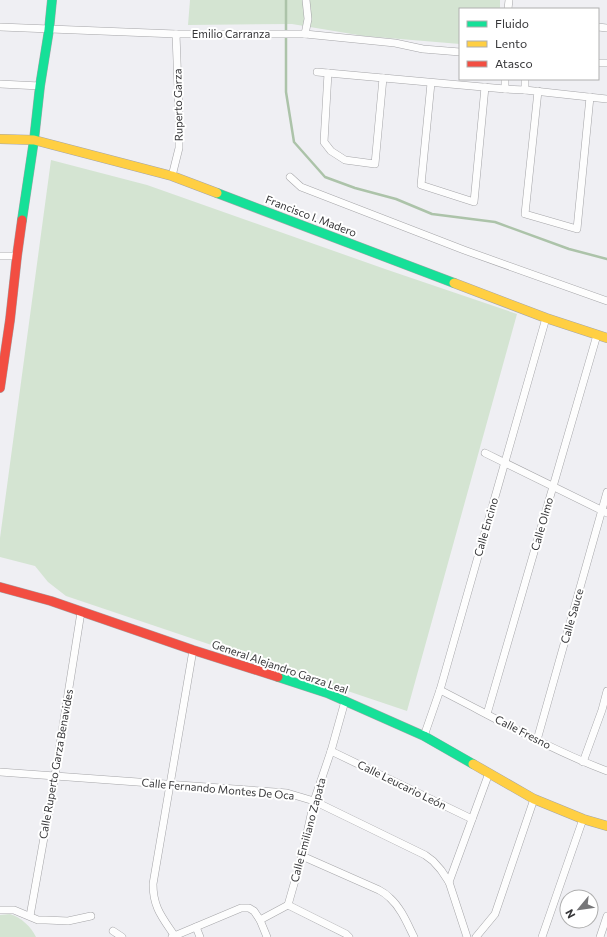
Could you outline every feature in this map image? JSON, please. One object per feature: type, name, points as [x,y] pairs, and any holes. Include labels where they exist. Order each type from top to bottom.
[{"type":"street","points":[[0,388],[40,86],[50,30],[52,0]]},
{"type":"street","points":[[305,34],[308,19],[306,0]]},
{"type":"street","name":"Emilio Carranza","points":[[0,27],[176,34],[305,34],[395,43],[423,49],[459,52]]},
{"type":"street","name":"Ruperto Garza","points":[[172,176],[179,148],[176,34]]},
{"type":"street","points":[[317,72],[525,90],[607,99]]},
{"type":"street","points":[[328,74],[324,142],[331,151],[345,160],[375,164],[383,78]]},
{"type":"street","points":[[505,80],[505,89]]},
{"type":"street","points":[[525,80],[525,90]]},
{"type":"street","points":[[431,83],[421,185],[474,202],[485,87]]},
{"type":"street","points":[[0,84],[40,86]]},
{"type":"street","points":[[538,92],[526,214],[578,229],[590,97]]},
{"type":"street","name":"Francisco I. Madero","points":[[0,139],[34,140],[172,176],[546,318],[607,338]]},
{"type":"street","points":[[290,177],[301,188],[464,250],[607,301]]},
{"type":"street","points":[[0,256],[17,256]]},
{"type":"street","name":"Calle Encino","points":[[424,736],[440,690],[546,318]]},
{"type":"street","name":"Calle Olmo","points":[[487,714],[597,335]]},
{"type":"street","points":[[485,453],[604,512]]},
{"type":"street","name":"Calle Sauce","points":[[537,740],[604,512],[607,492]]},
{"type":"street","name":"General Alejandro Garza Leal","points":[[0,587],[51,601],[193,650],[327,693],[424,736],[534,798],[583,819],[607,826]]},
{"type":"street","name":"Calle Ruperto Garza Benavides","points":[[30,916],[55,776],[81,612]]},
{"type":"street","points":[[193,650],[153,884],[156,907],[173,936],[241,908],[254,910],[267,937]]},
{"type":"street","name":"Calle Fresno","points":[[440,690],[537,740],[583,762],[607,771]]},
{"type":"street","points":[[583,762],[604,711],[607,691]]},
{"type":"street","name":"Calle Emiliano Zapata","points":[[288,905],[302,856],[314,801],[331,751],[345,701]]},
{"type":"street","name":"Calle Leucario León","points":[[331,751],[472,819]]},
{"type":"street","name":"Calle Fernando Montes De Oca","points":[[0,772],[287,793],[314,801],[433,861],[441,870],[448,882],[467,937]]},
{"type":"street","points":[[448,882],[489,773]]},
{"type":"street","points":[[476,937],[495,914],[534,798]]},
{"type":"street","points":[[542,937],[583,819]]},
{"type":"street","points":[[302,856],[379,890],[390,897],[402,913],[414,937]]},
{"type":"street","points":[[260,920],[288,905],[350,937]]},
{"type":"street","points":[[0,910],[14,910],[38,920],[68,921],[91,916]]},
{"type":"street","points":[[600,937],[607,916]]},
{"type":"street","points":[[196,927],[200,937]]},
{"type":"street","points":[[113,932],[122,937]]},
{"type":"green space","points":[[190,0],[500,0],[500,8],[459,8],[459,44],[364,36],[292,24],[188,25]]},
{"type":"green space","points":[[51,160],[147,185],[517,314],[407,711],[66,596],[48,582],[35,566],[0,557],[0,538]]},
{"type":"green space","points":[[10,914],[18,917],[25,923],[36,937],[0,937],[0,915]]},
{"type":"waterway","points":[[286,0],[286,92],[294,142],[325,177],[355,188],[396,199],[432,214],[495,222],[569,249],[607,259]]},
{"type":"traffic: fast","points":[[22,220],[52,0]]},
{"type":"traffic: fast","points":[[217,193],[454,283]]},
{"type":"traffic: fast","points":[[278,677],[327,693],[424,736],[473,764]]},
{"type":"traffic: slow","points":[[0,139],[34,140],[172,176],[217,193]]},
{"type":"traffic: slow","points":[[454,283],[546,318],[607,338]]},
{"type":"traffic: slow","points":[[473,764],[534,799],[583,819],[607,826]]},
{"type":"traffic: jam","points":[[0,388],[22,220]]},
{"type":"traffic: jam","points":[[0,587],[51,601],[193,650],[278,677]]}]
